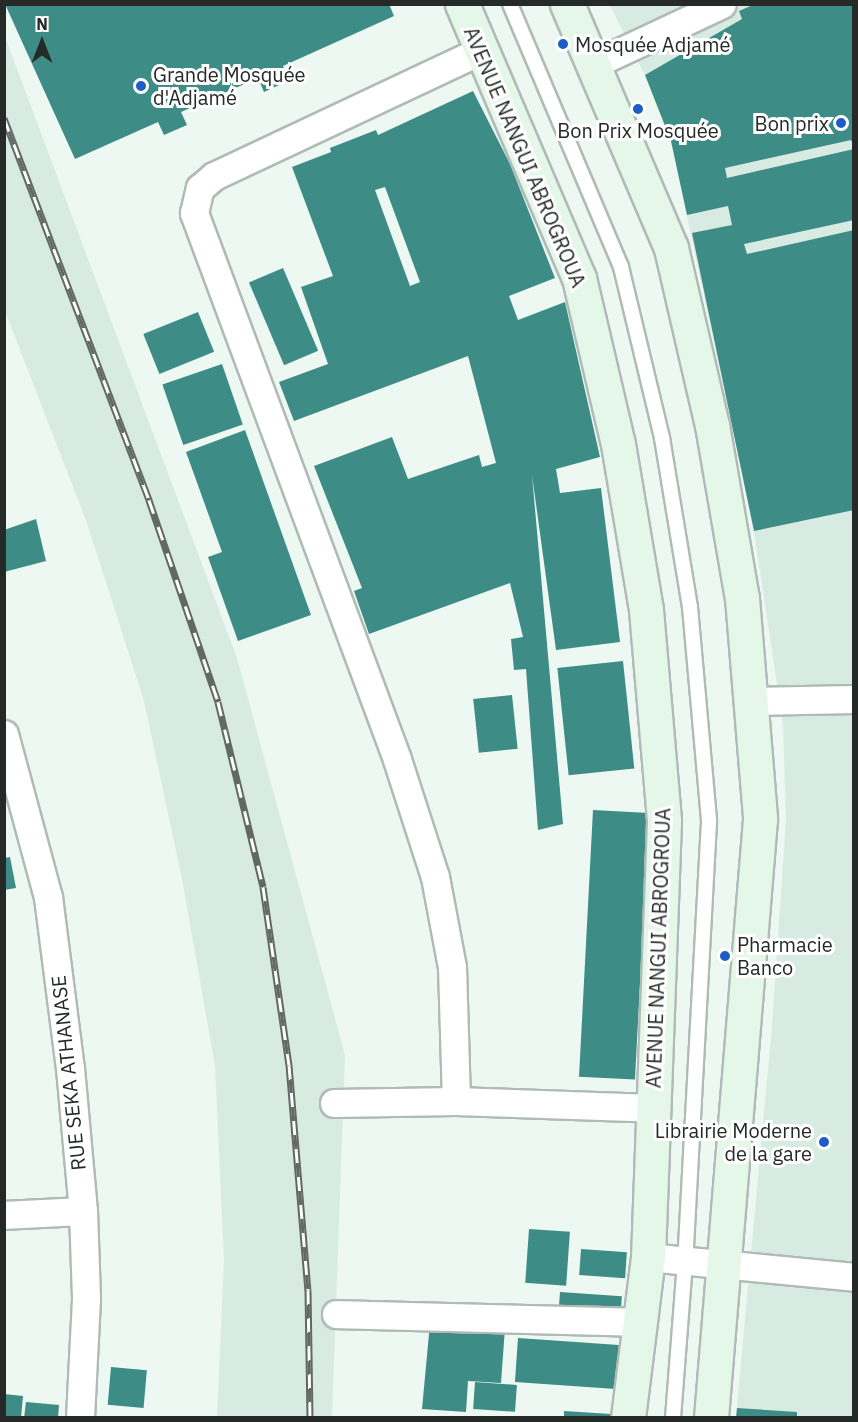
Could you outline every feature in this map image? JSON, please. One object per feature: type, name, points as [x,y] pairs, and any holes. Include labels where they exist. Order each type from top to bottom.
[{"type":"street","name":"AVENUE NANGUI ABROGROUA","points":[[462,4],[579,278],[618,444],[646,610],[664,821],[648,1257],[628,1418]]},
{"type":"street","points":[[567,4],[594,64],[673,259],[712,425],[742,598],[760,819],[711,1418]]},
{"type":"street","points":[[594,64],[722,4]]},
{"type":"street","points":[[456,1101],[452,967],[435,877],[393,748],[194,213],[200,188],[214,176],[482,50]]},
{"type":"street","points":[[751,701],[854,699]]},
{"type":"street","name":"RUE SEKA ATHANASE","points":[[4,734],[48,897],[70,1068],[83,1211],[86,1299],[80,1418]]},
{"type":"street","points":[[334,1102],[456,1101],[653,1108]]},
{"type":"street","points":[[4,1215],[83,1211]]},
{"type":"street","points":[[648,1257],[854,1277]]},
{"type":"street","points":[[336,1314],[640,1322]]},
{"type":"lane","points":[[510,4],[621,267],[662,438],[690,607],[709,822],[685,1262],[673,1418]]},
{"type":"shaded area","points":[[610,5],[853,5],[853,1417],[736,1417],[772,1026],[786,820],[783,725],[754,531],[671,141],[645,75]]},
{"type":"shaded area","points":[[4,34],[237,658],[345,1055],[332,1417],[217,1417],[224,1261],[215,1066],[182,879],[144,701],[87,523],[5,311]]},
{"type":"building","name":"Grande Mosquée d'Adjamé","points":[[5,4],[389,4],[394,16],[283,66],[290,80],[264,92],[258,78],[181,112],[187,125],[164,135],[158,122],[75,159]]},
{"type":"building","points":[[755,4],[854,4],[854,146],[851,140],[725,168],[727,178],[854,149],[854,220],[744,244],[747,254],[854,230],[854,510],[754,531],[692,233],[732,225],[728,206],[687,215],[671,141],[645,75],[742,19],[739,11]]},
{"type":"building","points":[[473,91],[510,164],[555,278],[509,296],[518,320],[565,302],[600,457],[556,469],[560,493],[601,488],[620,642],[556,650],[532,475],[563,824],[538,830],[526,669],[514,670],[511,639],[523,637],[510,583],[369,634],[354,591],[362,588],[314,466],[392,437],[408,479],[479,455],[482,467],[496,463],[468,356],[294,421],[279,382],[328,364],[301,287],[333,276],[292,167],[331,152],[330,148],[376,130],[378,135]],"holes":[[[385,187],[420,282],[410,286],[375,190]]]},
{"type":"building","points":[[283,268],[318,351],[284,365],[249,282]]},
{"type":"building","points":[[198,312],[214,352],[159,374],[143,334]]},
{"type":"building","points":[[222,364],[243,425],[183,445],[162,385]]},
{"type":"building","points":[[245,430],[311,615],[238,641],[208,557],[222,552],[186,452]]},
{"type":"building","points":[[36,519],[46,561],[4,572],[4,530]]},
{"type":"building","points":[[623,661],[634,768],[569,775],[557,668]]},
{"type":"building","points":[[512,695],[518,749],[479,753],[473,699]]},
{"type":"building","points":[[593,810],[649,813],[635,1080],[579,1077]]},
{"type":"building","points":[[10,857],[16,888],[4,890],[4,858]]},
{"type":"building","points":[[529,1229],[570,1232],[566,1286],[525,1283]]},
{"type":"building","points":[[581,1249],[627,1252],[625,1278],[579,1275]]},
{"type":"building","points":[[560,1292],[622,1296],[620,1316],[559,1312]]},
{"type":"building","points":[[430,1323],[505,1328],[501,1383],[468,1381],[466,1412],[422,1409]]},
{"type":"building","points":[[518,1338],[619,1345],[616,1389],[515,1382]]},
{"type":"building","points":[[111,1367],[147,1370],[144,1408],[108,1405]]},
{"type":"building","points":[[475,1382],[517,1385],[515,1412],[473,1409]]},
{"type":"building","points":[[4,1394],[23,1396],[21,1418],[4,1418]]},
{"type":"building","points":[[26,1402],[59,1405],[58,1418],[24,1418]]},
{"type":"building","points":[[737,1408],[797,1412],[797,1418],[736,1418]]},
{"type":"building","points":[[564,1411],[611,1414],[610,1418],[564,1418]]},
{"type":"railway","points":[[4,118],[149,500],[218,702],[263,887],[289,1065],[308,1290],[310,1418]]},
{"type":"place","name":"Mosquée Adjamé","points":[[563,44]]},
{"type":"place","name":"Grande Mosquée d'Adjamé","points":[[141,86]]},
{"type":"place","name":"Bon Prix Mosquée","points":[[638,109]]},
{"type":"place","name":"Bon prix","points":[[841,123]]},
{"type":"place","name":"Pharmacie Banco","points":[[725,956]]},
{"type":"place","name":"Librairie Moderne de la gare","points":[[824,1142]]}]
